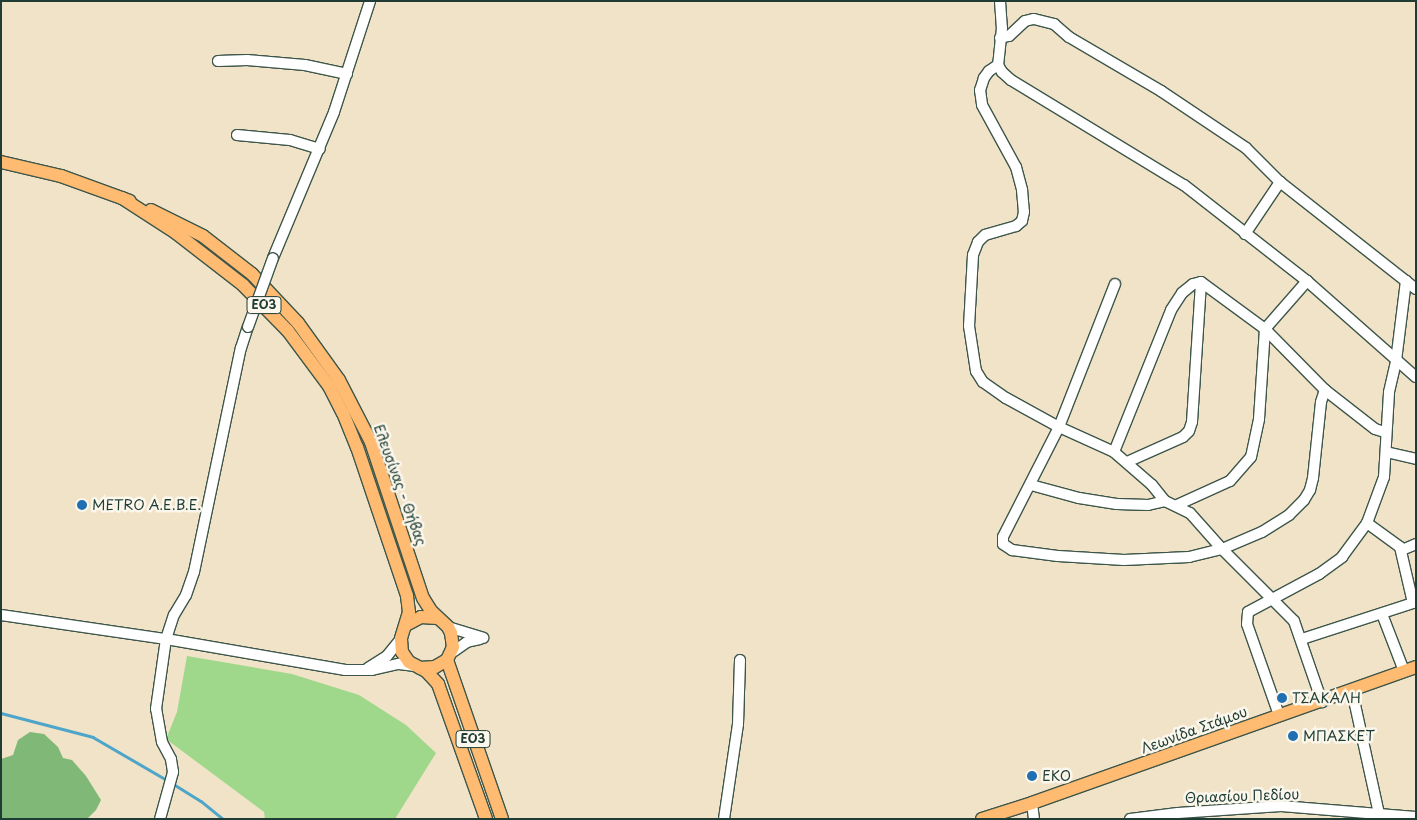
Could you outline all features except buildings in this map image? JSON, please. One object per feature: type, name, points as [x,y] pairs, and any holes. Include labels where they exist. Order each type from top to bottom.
[{"type":"main road","name":"Ελευσίνας - Θήβας","points":[[1,162],[61,176],[122,198],[181,224],[220,248],[268,289],[310,338],[339,380],[371,442],[423,598],[437,618],[448,627]]},
{"type":"main road","name":"Ελευσίνας - Θήβας","points":[[122,198],[176,233],[243,285],[288,331],[320,372],[343,413],[365,471],[408,603],[406,626],[400,639]]},
{"type":"main road","points":[[406,626],[420,617],[437,618]]},
{"type":"main road","name":"ΕΟ3","points":[[448,627],[453,640],[448,657],[502,819]]},
{"type":"main road","name":"ΕΟ3","points":[[400,639],[405,657],[434,677],[438,684],[486,819]]},
{"type":"main road","points":[[418,667],[435,667],[448,657]]},
{"type":"main road","name":"Λεωνίδα Στάμου","points":[[982,819],[1279,715],[1322,702],[1410,669]]},
{"type":"street","points":[[160,819],[173,772],[171,759],[162,742],[156,709],[166,639],[174,615],[186,595],[194,572],[240,348],[272,258],[320,148],[347,74],[370,1]]},
{"type":"street","points":[[1000,1],[998,65],[1011,80],[1184,185],[1307,281],[1416,377]]},
{"type":"street","points":[[1000,38],[1009,36],[1025,21],[1034,19],[1054,24],[1069,37],[1103,59],[1162,91],[1246,148],[1280,182],[1416,289]]},
{"type":"street","points":[[218,61],[247,60],[305,65],[347,74]]},
{"type":"street","points":[[998,65],[989,71],[984,78],[980,90],[982,105],[1016,167],[1022,190],[1024,212],[1022,221],[1016,226],[985,235],[976,248],[972,264],[970,317],[972,355],[976,371],[983,382],[1006,398],[1059,427],[1114,452],[1127,462],[1165,501],[1177,505],[1190,513],[1222,549],[1294,621],[1302,639],[1322,702]]},
{"type":"street","points":[[237,135],[290,140],[320,148]]},
{"type":"street","points":[[1245,234],[1280,182]]},
{"type":"street","points":[[1177,505],[1230,480],[1251,457],[1259,419],[1265,329],[1307,281]]},
{"type":"street","points":[[1279,715],[1246,617],[1250,609],[1319,574],[1342,557],[1367,523],[1384,477],[1385,432],[1406,281]]},
{"type":"street","points":[[1114,452],[1171,310],[1182,293],[1194,284],[1201,282]]},
{"type":"street","points":[[1201,282],[1265,329],[1325,390],[1375,429],[1385,432]]},
{"type":"street","points":[[1127,462],[1183,438],[1192,422],[1201,282]]},
{"type":"street","points":[[1116,284],[1059,427],[1003,537],[1003,544],[1012,550],[1058,556],[1124,560],[1189,557],[1222,549],[1262,532],[1289,515],[1304,500],[1313,478],[1321,402],[1325,390]]},
{"type":"street","points":[[1386,452],[1416,459]]},
{"type":"street","points":[[1031,485],[1079,498],[1117,504],[1148,505],[1165,501]]},
{"type":"street","points":[[1302,639],[1415,602],[1402,550],[1397,543],[1367,523]]},
{"type":"street","points":[[1402,550],[1416,544]]},
{"type":"street","points":[[1382,614],[1410,669]]},
{"type":"street","points":[[1,615],[166,639],[336,669],[362,671],[399,664],[418,667]]},
{"type":"street","points":[[448,627],[483,638],[467,642],[448,657]]},
{"type":"street","points":[[362,671],[386,656],[400,639]]},
{"type":"street","points":[[724,819],[738,724],[740,660]]},
{"type":"street","points":[[1352,691],[1379,814]]},
{"type":"street","points":[[1032,803],[1034,819]]},
{"type":"street","name":"Θριασίου Πεδίου","points":[[1130,819],[1178,813],[1281,806],[1416,816]]},
{"type":"green space","points":[[373,461],[417,597],[412,598],[367,463]]},
{"type":"green space","points":[[187,656],[292,674],[359,695],[406,725],[436,753],[395,819],[265,819],[264,812],[166,739],[177,712]]},
{"type":"green space","points":[[30,732],[44,734],[58,747],[63,758],[72,760],[86,776],[101,800],[96,810],[87,819],[1,819],[1,759],[13,755],[18,740]]},
{"type":"waterway","points":[[1,713],[93,737],[167,780]]},
{"type":"waterway","points":[[172,783],[201,801],[223,819]]},
{"type":"place","name":"METRO Α.Ε.Β.Ε.","points":[[82,505]]},
{"type":"place","name":"ΤΣΑΚΑΛΗ","points":[[1282,698]]},
{"type":"place","name":"ΜΠΑΣΚΕΤ","points":[[1293,736]]},
{"type":"place","name":"EKO","points":[[1032,776]]}]
